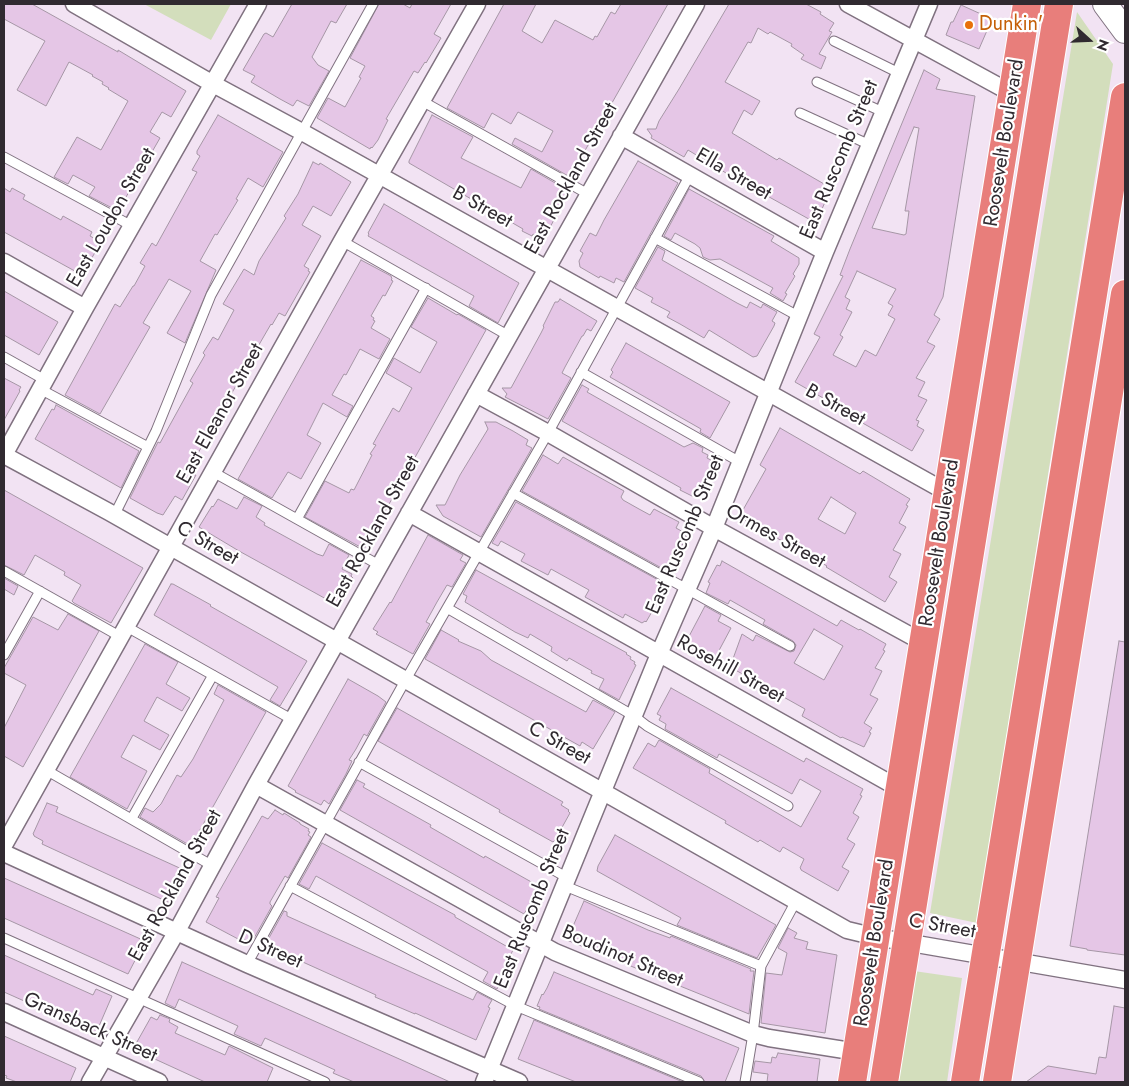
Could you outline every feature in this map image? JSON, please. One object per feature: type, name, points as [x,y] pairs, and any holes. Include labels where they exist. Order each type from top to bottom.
[{"type":"highway","name":"Roosevelt Boulevard","points":[[852,1082],[1028,4]]},
{"type":"highway","name":"Roosevelt Boulevard","points":[[884,1082],[1059,4]]},
{"type":"highway","points":[[965,1082],[1125,97]]},
{"type":"highway","points":[[997,1082],[1125,294]]},
{"type":"highway","points":[[1057,518],[1111,382]]},
{"type":"highway","points":[[1030,684],[1039,827]]},
{"type":"main road","points":[[1105,4],[1125,31]]},
{"type":"street","name":"B Street","points":[[74,4],[213,84],[948,494]]},
{"type":"street","name":"East Loudon Street","points":[[4,455],[85,308],[258,4]]},
{"type":"street","name":"East Eleanor Street","points":[[4,845],[379,175],[477,4]]},
{"type":"street","name":"East Rockland Street","points":[[90,1082],[177,931],[211,865],[696,4]]},
{"type":"street","points":[[848,4],[1013,94]]},
{"type":"street","name":"East Ruscomb Street","points":[[487,1076],[659,654],[714,528],[798,316],[929,4]]},
{"type":"street","name":"Ella Street","points":[[621,136],[825,252]]},
{"type":"street","points":[[4,262],[85,308]]},
{"type":"street","name":"Ormes Street","points":[[476,394],[714,528],[924,643]]},
{"type":"street","name":"C Street","points":[[4,455],[847,930],[876,937],[1125,980]]},
{"type":"street","name":"Rosehill Street","points":[[409,513],[480,551],[900,789]]},
{"type":"street","name":"Boudinot Street","points":[[256,785],[555,952],[753,1034],[857,1052]]},
{"type":"street","name":"D Street","points":[[4,854],[177,931],[487,1076],[519,1082]]},
{"type":"street","name":"Gransback Street","points":[[4,1012],[159,1082]]},
{"type":"lane","points":[[114,516],[148,447],[211,296],[372,4]]},
{"type":"lane","points":[[834,41],[900,74]]},
{"type":"lane","points":[[817,82],[883,112]]},
{"type":"lane","points":[[422,101],[588,194]]},
{"type":"lane","points":[[800,114],[870,145]]},
{"type":"lane","points":[[4,157],[132,226]]},
{"type":"lane","points":[[248,964],[359,762],[548,433],[690,175]]},
{"type":"lane","points":[[655,238],[798,316]]},
{"type":"lane","points":[[342,241],[509,336]]},
{"type":"lane","points":[[297,519],[426,288]]},
{"type":"lane","points":[[4,357],[43,384],[148,447]]},
{"type":"lane","points":[[581,372],[740,462]]},
{"type":"lane","points":[[213,472],[379,565]]},
{"type":"lane","points":[[513,493],[790,646]]},
{"type":"lane","points":[[4,571],[40,591],[213,675],[293,720]]},
{"type":"lane","points":[[4,655],[40,591]]},
{"type":"lane","points":[[447,608],[634,716],[647,726],[788,806]]},
{"type":"lane","points":[[132,818],[213,675]]},
{"type":"lane","points":[[359,762],[566,882],[761,966]]},
{"type":"lane","points":[[46,770],[211,865]]},
{"type":"lane","points":[[290,886],[516,1006],[699,1082]]},
{"type":"lane","points":[[745,1082],[761,966],[796,901]]},
{"type":"lane","points":[[4,938],[325,1082]]},
{"type":"green space","points":[[144,4],[231,4],[211,40]]},
{"type":"green space","points":[[1077,12],[1113,64],[977,923],[930,913]]},
{"type":"green space","points":[[914,971],[962,978],[947,1082],[896,1082]]},
{"type":"building","points":[[4,4],[32,4],[118,52],[118,50],[186,91],[171,117],[162,112],[150,132],[160,138],[118,211],[89,196],[95,187],[73,175],[68,184],[54,177],[77,137],[101,150],[128,101],[108,89],[102,84],[103,82],[93,75],[69,62],[46,106],[17,90],[45,41],[4,19]]},
{"type":"building","points":[[292,4],[347,4],[336,23],[331,21],[312,57],[318,65],[329,71],[309,106],[297,100],[293,106],[280,99],[251,82],[255,76],[243,70],[264,34],[266,33],[273,37]]},
{"type":"building","points":[[379,4],[403,4],[410,8],[412,4],[451,4],[434,34],[441,38],[418,73],[414,71],[386,119],[388,120],[378,140],[370,149],[317,118],[328,98],[345,107],[361,78],[359,77],[365,66],[350,58]]},
{"type":"building","points":[[504,4],[536,4],[522,31],[542,43],[555,20],[593,40],[595,36],[597,37],[611,12],[615,14],[621,4],[668,4],[570,177],[512,144],[515,138],[542,152],[553,131],[518,112],[511,124],[492,113],[484,128],[447,108]]},
{"type":"building","points":[[729,4],[806,4],[821,12],[820,14],[834,23],[829,31],[832,32],[819,54],[826,57],[821,69],[801,59],[804,55],[791,46],[792,44],[758,28],[751,43],[748,42],[725,82],[760,101],[752,115],[744,110],[732,133],[777,160],[779,158],[831,188],[816,223],[688,150],[684,157],[651,138],[652,136],[647,129],[656,129]]},
{"type":"building","points":[[961,5],[992,19],[979,49],[946,35]]},
{"type":"building","points":[[924,70],[940,79],[936,89],[975,96],[943,297],[934,315],[940,319],[927,342],[935,346],[916,378],[925,382],[918,396],[927,400],[916,420],[919,421],[917,426],[924,430],[912,451],[795,382],[820,337],[814,334],[843,276],[840,275]],"holes":[[[914,127],[919,128],[905,211],[909,211],[906,234],[872,228]],[[857,271],[896,289],[888,303],[893,306],[888,315],[895,319],[876,356],[865,350],[856,367],[833,355],[843,337],[840,335],[852,312],[846,309],[850,300],[845,297]]]},
{"type":"building","points":[[218,115],[283,152],[263,187],[248,178],[236,199],[238,200],[217,235],[215,234],[200,261],[216,270],[185,343],[167,333],[191,291],[169,279],[143,323],[150,327],[100,414],[65,395],[115,304],[120,307],[134,286],[145,266],[140,263],[152,243],[156,246],[197,172],[192,170],[200,156],[197,154],[197,151]]},
{"type":"building","points":[[432,115],[473,137],[461,158],[521,188],[531,169],[569,191],[545,237],[543,236],[542,239],[522,231],[523,229],[409,163]]},
{"type":"building","points":[[638,161],[678,183],[624,282],[616,278],[614,283],[600,276],[599,278],[580,267],[579,261],[583,253],[580,251],[590,233],[596,236]]},
{"type":"building","points":[[313,162],[319,165],[320,163],[351,182],[331,216],[313,206],[302,225],[321,236],[304,266],[310,272],[285,316],[279,313],[271,324],[188,471],[196,475],[182,500],[175,496],[163,515],[157,513],[130,498],[158,442],[160,443],[193,383],[190,381],[205,355],[203,353],[213,337],[218,340],[234,310],[223,304],[244,269],[254,275],[259,261],[286,218],[284,216],[298,194]]},
{"type":"building","points":[[4,188],[10,192],[12,188],[25,195],[23,199],[61,220],[63,216],[92,232],[90,236],[101,242],[82,275],[4,232]]},
{"type":"building","points":[[689,189],[774,236],[771,241],[799,258],[799,264],[793,274],[795,276],[785,293],[787,294],[783,301],[770,293],[773,288],[720,259],[710,260],[703,257],[700,248],[675,233],[671,240],[664,236]]},
{"type":"building","points":[[384,204],[519,283],[498,323],[469,306],[474,296],[368,236]]},
{"type":"building","points":[[658,247],[665,251],[662,260],[737,303],[747,308],[750,302],[761,308],[763,304],[777,312],[772,321],[775,323],[774,326],[757,356],[753,357],[709,330],[704,338],[667,317],[670,312],[651,302],[653,298],[635,288]]},
{"type":"building","points":[[361,260],[391,276],[393,281],[371,316],[375,321],[371,328],[390,339],[379,359],[360,349],[346,375],[344,374],[332,395],[353,406],[347,417],[323,403],[307,435],[321,443],[301,479],[288,472],[272,498],[238,479]]},
{"type":"building","points":[[4,291],[58,322],[39,355],[4,335]]},
{"type":"building","points":[[428,298],[486,330],[364,549],[305,517],[325,481],[349,493],[351,489],[354,490],[372,455],[370,454],[376,445],[373,444],[393,408],[399,412],[412,388],[386,373],[394,358],[420,373],[437,342],[411,327]]},
{"type":"building","points":[[560,299],[597,321],[591,331],[587,329],[582,336],[562,373],[571,378],[548,419],[505,397],[507,394],[502,388],[511,388],[541,333],[555,302],[558,302]]},
{"type":"building","points":[[626,343],[730,402],[710,438],[700,432],[701,429],[610,377],[613,372],[611,370]]},
{"type":"building","points":[[4,378],[21,387],[4,420]]},
{"type":"building","points":[[582,385],[589,389],[587,392],[684,447],[693,443],[703,448],[702,452],[708,455],[707,458],[716,463],[700,494],[694,497],[680,490],[681,488],[562,421]]},
{"type":"building","points":[[56,405],[139,451],[121,488],[35,439]]},
{"type":"building","points":[[485,422],[496,422],[513,431],[528,440],[526,445],[532,448],[481,537],[443,516],[436,505],[445,505],[460,475],[488,429]]},
{"type":"building","points":[[780,428],[860,474],[863,471],[910,499],[899,523],[906,527],[893,550],[901,554],[889,577],[897,582],[885,602],[827,566],[739,517],[766,469],[760,465]],"holes":[[[831,497],[856,513],[845,534],[818,519]]]},
{"type":"building","points":[[543,455],[558,464],[563,457],[624,491],[621,497],[623,500],[639,509],[650,515],[654,509],[679,522],[676,528],[685,533],[687,537],[667,571],[522,491]]},
{"type":"building","points":[[4,490],[143,568],[111,623],[74,603],[72,601],[81,585],[64,575],[65,572],[35,555],[24,575],[4,565]]},
{"type":"building","points":[[244,497],[262,506],[256,517],[265,523],[264,525],[317,554],[323,556],[329,544],[349,555],[342,569],[352,574],[353,578],[337,605],[199,527],[218,499],[237,509]]},
{"type":"building","points":[[516,502],[660,581],[659,584],[665,588],[664,591],[646,622],[642,623],[625,614],[623,618],[585,597],[589,590],[551,569],[548,575],[521,561],[525,554],[501,541],[498,546],[492,543]]},
{"type":"building","points":[[428,535],[463,555],[460,560],[466,563],[452,587],[447,585],[437,602],[426,622],[430,624],[413,654],[376,634],[378,632],[373,629],[391,603]]},
{"type":"building","points":[[722,561],[837,626],[841,620],[886,644],[883,650],[885,651],[875,668],[882,671],[870,695],[878,699],[864,723],[872,728],[864,747],[841,738],[802,716],[805,709],[730,667],[742,634],[753,641],[756,635],[790,652],[794,651],[796,645],[793,641],[763,624],[765,620],[730,600],[728,604],[706,593],[710,583],[708,582],[717,565],[720,566]],"holes":[[[814,629],[843,646],[824,680],[794,663]]]},
{"type":"building","points":[[476,570],[627,653],[636,665],[619,700],[599,689],[604,679],[591,673],[592,671],[569,658],[567,661],[551,651],[552,647],[530,634],[528,638],[515,632],[465,602],[467,596],[463,594]]},
{"type":"building","points":[[4,578],[18,586],[14,595],[4,589]]},
{"type":"building","points":[[171,584],[307,661],[280,706],[270,700],[278,687],[154,615]]},
{"type":"building","points":[[705,606],[721,615],[718,621],[731,628],[715,658],[686,642]]},
{"type":"building","points":[[68,614],[99,631],[23,767],[4,756],[4,728],[26,685],[4,673],[4,668],[33,617],[58,630]]},
{"type":"building","points":[[441,630],[458,641],[481,651],[491,660],[586,712],[593,700],[615,712],[593,749],[582,742],[580,746],[425,659]]},
{"type":"building","points":[[1119,641],[1125,642],[1125,955],[1070,946]]},
{"type":"building","points":[[145,644],[178,662],[166,684],[190,698],[182,711],[157,697],[144,721],[169,735],[160,750],[133,735],[121,757],[147,771],[127,809],[70,777]]},
{"type":"building","points":[[348,679],[386,702],[367,736],[364,734],[349,760],[352,761],[329,804],[324,800],[321,805],[295,792],[288,786]]},
{"type":"building","points":[[218,685],[266,712],[191,846],[140,817],[145,808],[153,812],[161,804],[177,775],[181,777],[193,759],[224,700],[214,694]]},
{"type":"building","points":[[671,688],[804,762],[806,758],[863,789],[860,795],[862,796],[853,813],[859,817],[847,839],[855,844],[842,867],[849,871],[838,891],[801,870],[804,859],[783,847],[780,852],[760,840],[758,842],[725,823],[726,821],[633,768],[648,743],[655,747],[659,740],[710,769],[709,773],[801,827],[821,791],[800,779],[792,794],[719,754],[717,758],[665,729],[666,724],[659,720],[661,716],[657,714]]},
{"type":"building","points":[[397,708],[563,802],[561,805],[569,810],[570,813],[555,840],[553,842],[499,812],[500,810],[378,741]]},
{"type":"building","points":[[357,780],[365,784],[363,787],[431,825],[430,827],[535,884],[534,886],[539,889],[524,914],[340,810]]},
{"type":"building","points":[[47,803],[58,807],[56,812],[184,870],[170,903],[42,844],[43,841],[33,834]]},
{"type":"building","points":[[275,810],[283,815],[284,813],[309,829],[308,835],[311,837],[288,878],[285,876],[270,902],[272,906],[253,940],[250,942],[241,938],[240,940],[206,922],[219,898],[216,897],[262,816],[268,819]]},
{"type":"building","points":[[615,835],[776,925],[757,958],[677,925],[681,918],[597,871]]},
{"type":"building","points":[[322,843],[455,915],[455,917],[513,950],[502,972],[505,974],[497,989],[483,981],[488,972],[316,876],[309,889],[299,884]]},
{"type":"building","points":[[4,878],[145,941],[128,974],[4,918]]},
{"type":"building","points":[[584,901],[648,930],[670,938],[671,936],[751,969],[750,971],[754,971],[749,1014],[567,940]]},
{"type":"building","points":[[284,911],[287,912],[287,916],[473,1000],[477,992],[492,1000],[476,1040],[375,997],[376,995],[265,945]]},
{"type":"building","points":[[788,928],[797,933],[794,938],[808,942],[806,949],[837,955],[825,1033],[761,1023],[766,973],[782,975],[787,953],[778,948]]},
{"type":"building","points":[[4,955],[93,995],[96,989],[112,996],[96,1033],[4,992]]},
{"type":"building","points":[[182,962],[450,1082],[354,1082],[333,1073],[335,1070],[265,1038],[261,1046],[234,1034],[238,1026],[179,999],[175,1008],[165,1003]]},
{"type":"building","points":[[554,972],[739,1048],[725,1082],[705,1082],[701,1076],[539,1009],[540,1007],[537,1006]]},
{"type":"building","points":[[1114,1006],[1125,1008],[1125,1082],[1026,1082],[1048,1066],[1096,1074],[1099,1057],[1106,1058]]},
{"type":"building","points":[[160,1015],[170,1019],[169,1022],[178,1027],[175,1033],[225,1055],[229,1046],[273,1068],[267,1082],[205,1082],[133,1049],[151,1017],[157,1020]]},
{"type":"building","points":[[534,1020],[683,1082],[576,1082],[518,1059]]},
{"type":"building","points":[[4,1036],[76,1068],[70,1082],[17,1082],[6,1078],[7,1076],[4,1075]]},
{"type":"building","points":[[778,1053],[820,1059],[817,1082],[767,1082],[768,1074],[753,1072],[755,1061],[771,1063],[772,1057],[776,1058]]},
{"type":"place","name":"Dunkin'","points":[[969,25]]}]
